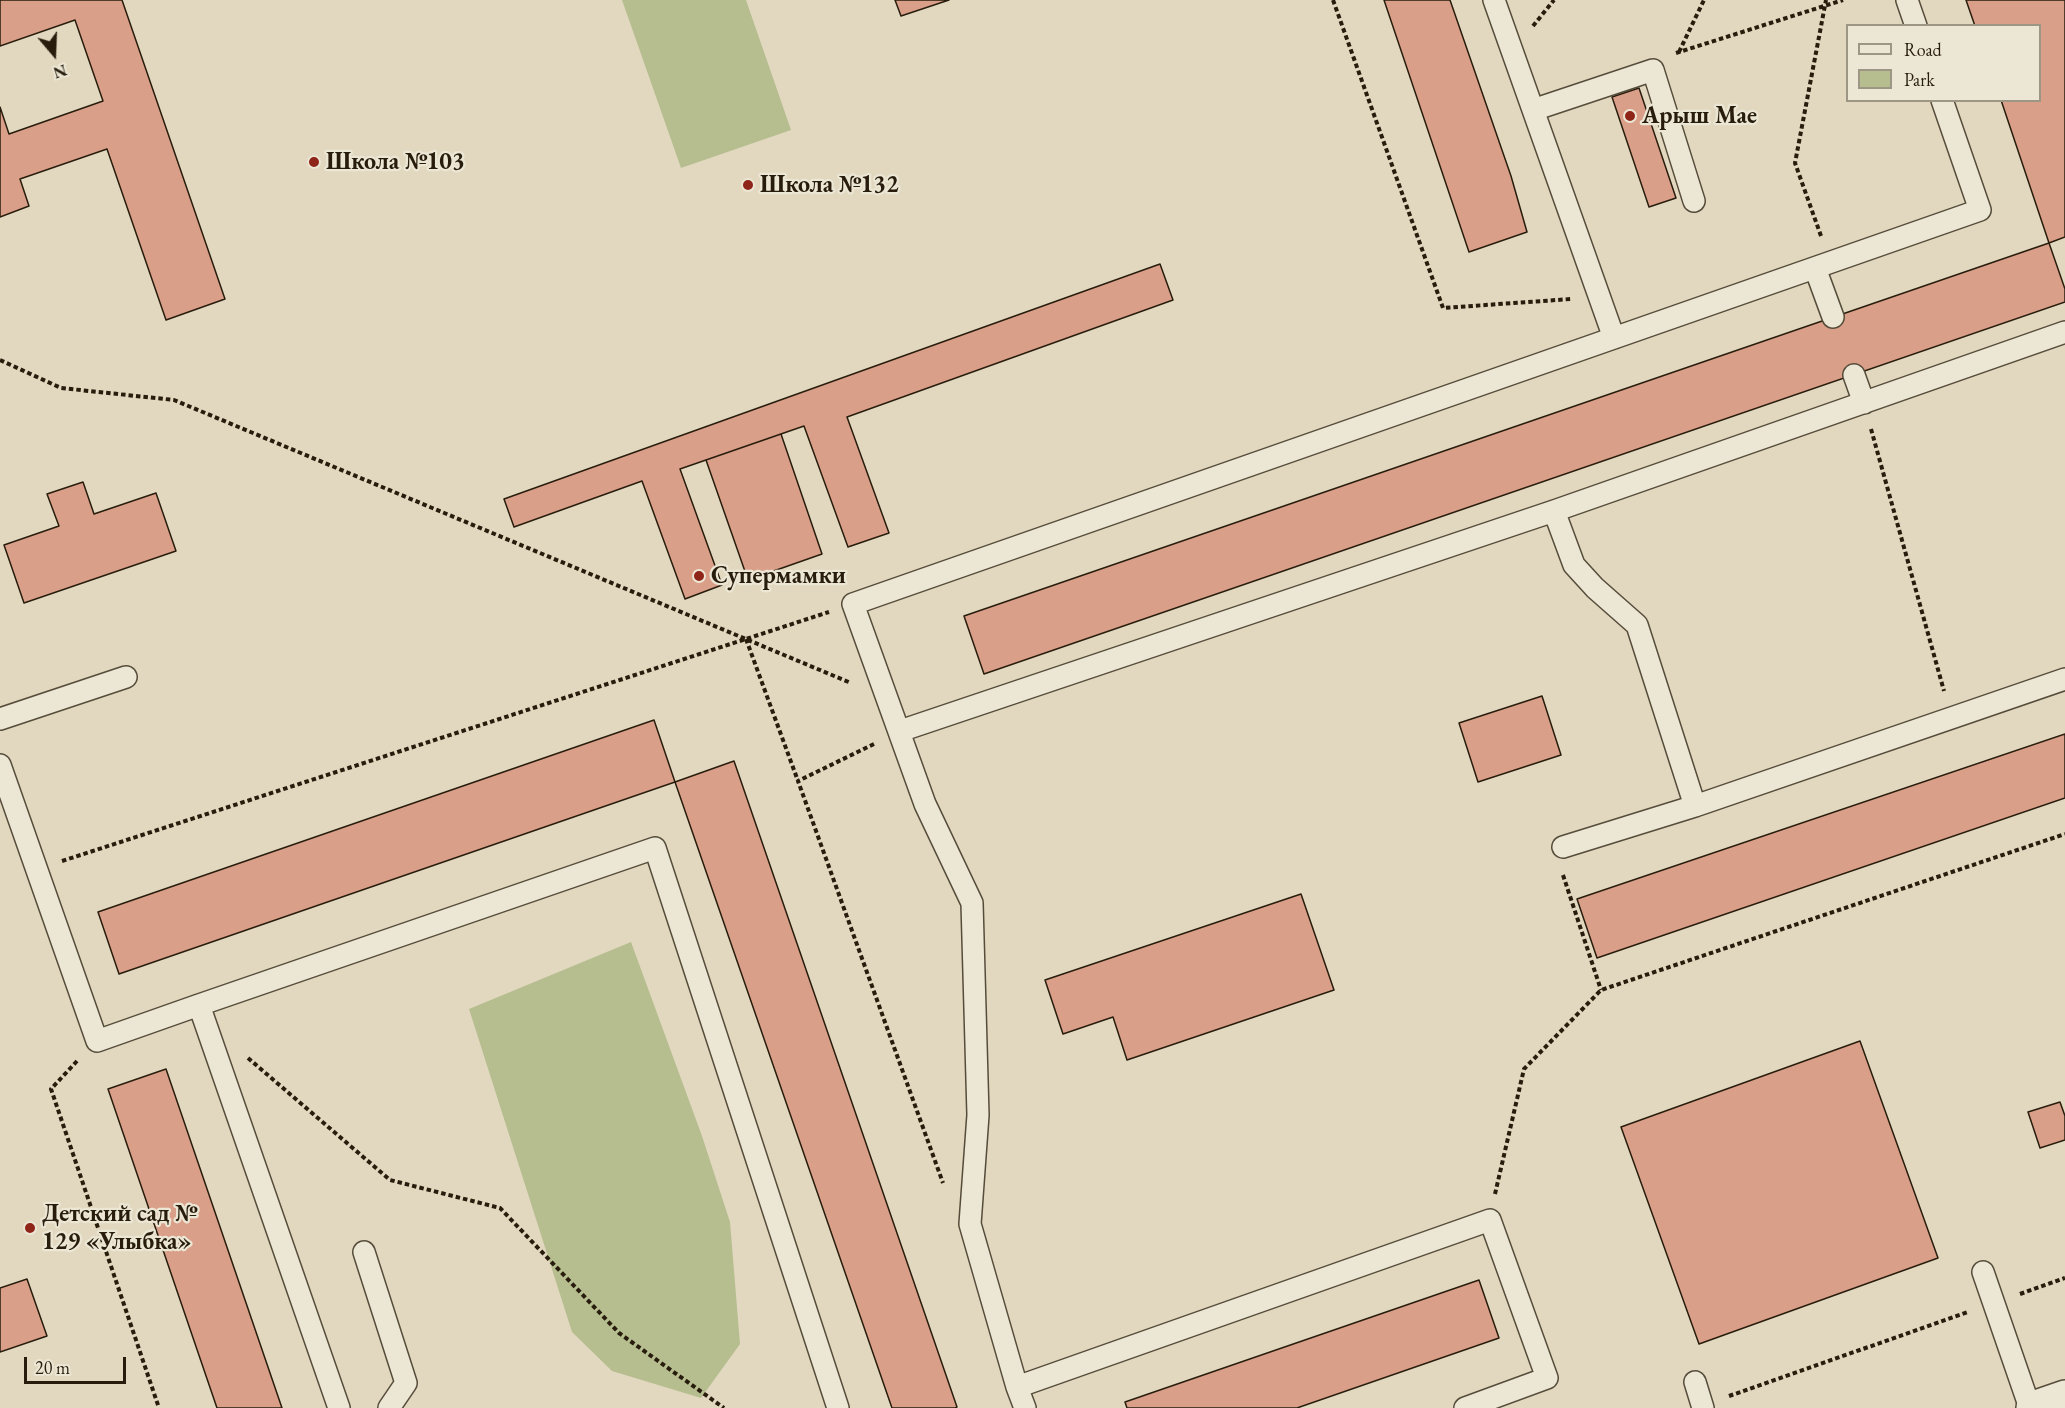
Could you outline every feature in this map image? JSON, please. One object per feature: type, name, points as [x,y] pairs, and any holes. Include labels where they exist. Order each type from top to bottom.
[{"type":"street","points":[[2032,1408],[2065,1397]]},
{"type":"lane","points":[[1494,0],[1614,338]]},
{"type":"lane","points":[[1907,0],[1915,24]]},
{"type":"lane","points":[[1533,110],[1653,70],[1694,201]]},
{"type":"lane","points":[[1025,1408],[970,1224],[978,1115],[972,903],[925,804],[853,604],[1980,210],[1943,102]]},
{"type":"lane","points":[[1823,265],[1833,317]]},
{"type":"lane","points":[[900,731],[1554,511],[2065,332]]},
{"type":"lane","points":[[1854,375],[1864,403]]},
{"type":"lane","points":[[1554,511],[1574,565],[1595,588],[1637,625],[1695,806]]},
{"type":"lane","points":[[0,719],[126,677]]},
{"type":"lane","points":[[1563,847],[1695,806],[2065,679]]},
{"type":"lane","points":[[0,765],[97,1041],[202,1013],[655,848],[838,1408]]},
{"type":"lane","points":[[202,1013],[339,1408]]},
{"type":"lane","points":[[1017,1386],[1490,1220],[1547,1378],[1465,1408]]},
{"type":"lane","points":[[364,1252],[406,1383],[389,1408]]},
{"type":"lane","points":[[1983,1272],[2032,1408]]},
{"type":"lane","points":[[1695,1382],[1703,1407]]},
{"type":"path","points":[[1333,0],[1443,308],[1599,297]]},
{"type":"path","points":[[1679,52],[1704,0]]},
{"type":"path","points":[[1823,265],[1795,163],[1826,0]]},
{"type":"path","points":[[1668,56],[1843,0]]},
{"type":"path","points":[[0,360],[62,388],[174,400],[885,697]]},
{"type":"path","points":[[1864,403],[1951,718]]},
{"type":"path","points":[[36,869],[853,604]]},
{"type":"path","points":[[746,639],[944,1185]]},
{"type":"path","points":[[798,781],[900,731]]},
{"type":"path","points":[[1490,1220],[1524,1069],[1601,990],[2065,834]]},
{"type":"path","points":[[1563,847],[1561,870],[1601,990]]},
{"type":"path","points":[[202,1013],[390,1180],[500,1208],[619,1333],[724,1408]]},
{"type":"path","points":[[97,1041],[51,1089],[159,1408]]},
{"type":"path","points":[[1703,1407],[2065,1278]]},
{"type":"green space","points":[[622,0],[746,0],[791,130],[681,168]]},
{"type":"green space","points":[[631,942],[702,1136],[730,1222],[740,1344],[701,1398],[612,1371],[572,1332],[469,1009]]},
{"type":"building","points":[[0,0],[122,0],[225,299],[166,320],[107,149],[20,179],[29,206],[0,217],[0,107],[9,134],[103,101],[75,20],[0,46]]},
{"type":"building","points":[[895,0],[949,0],[901,16]]},
{"type":"building","points":[[1384,0],[1450,0],[1511,176],[1527,232],[1469,252]]},
{"type":"building","points":[[1966,0],[2065,0],[2065,237],[2049,243],[2002,102],[2041,102],[2041,24],[1974,24]]},
{"type":"building","points":[[1639,88],[1676,198],[1649,207],[1612,97]]},
{"type":"building","points":[[2049,243],[2065,289],[2065,302],[984,674],[964,616]]},
{"type":"building","points":[[1160,264],[1173,300],[847,417],[889,533],[848,547],[804,426],[680,469],[722,585],[685,599],[642,481],[514,527],[504,499]]},
{"type":"building","points":[[781,434],[822,554],[748,580],[706,460]]},
{"type":"building","points":[[83,482],[94,514],[156,493],[176,551],[24,603],[4,545],[59,526],[47,494]]},
{"type":"building","points":[[1542,696],[1561,755],[1478,782],[1459,723]]},
{"type":"building","points":[[654,720],[675,782],[119,974],[98,912]]},
{"type":"building","points":[[2065,734],[2065,798],[1597,958],[1577,899]]},
{"type":"building","points":[[734,761],[957,1407],[955,1408],[892,1408],[675,782]]},
{"type":"building","points":[[1301,894],[1334,990],[1127,1060],[1113,1017],[1063,1034],[1045,980]]},
{"type":"building","points":[[1860,1041],[1938,1258],[1699,1344],[1621,1127]]},
{"type":"building","points":[[166,1069],[282,1408],[217,1408],[108,1089]]},
{"type":"building","points":[[2060,1102],[2065,1116],[2065,1140],[2040,1148],[2028,1112]]},
{"type":"building","points":[[27,1279],[47,1336],[0,1352],[0,1288]]},
{"type":"building","points":[[1479,1280],[1499,1338],[1297,1408],[1127,1408],[1125,1402]]},
{"type":"place","name":"Арыш Мае","points":[[1630,116]]},
{"type":"place","name":"Школа №103","points":[[314,162]]},
{"type":"place","name":"Школа №132","points":[[748,185]]},
{"type":"place","name":"Супермамки","points":[[699,576]]},
{"type":"place","name":"Детский сад № 129 «Улыбка»","points":[[30,1228]]}]
